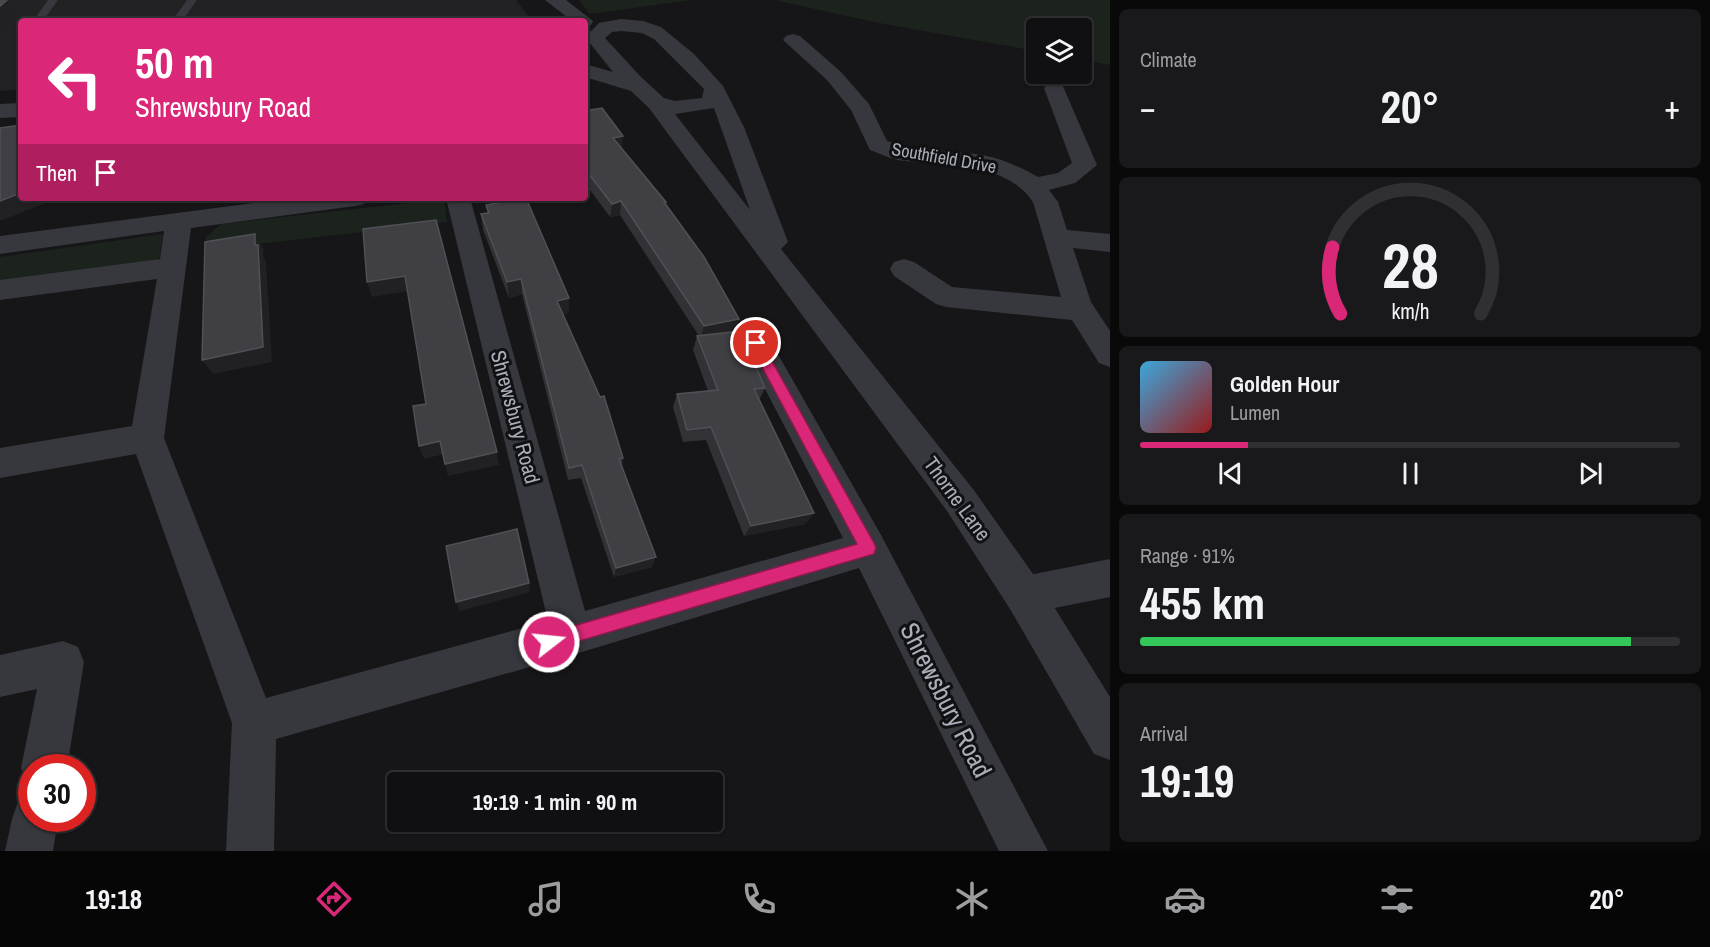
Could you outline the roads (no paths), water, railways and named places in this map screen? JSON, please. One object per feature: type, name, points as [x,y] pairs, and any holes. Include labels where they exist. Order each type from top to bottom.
[{"type":"street","points":[[554,0],[575,18]]},
{"type":"street","name":"Thorne Lane","points":[[590,31],[621,25],[654,31],[709,79],[717,90],[733,125],[785,273]]},
{"type":"street","name":"Thorne Lane","points":[[590,31],[650,97],[960,500],[1024,596],[1110,738]]},
{"type":"street","name":"Southfield Drive","points":[[793,40],[834,76],[848,92],[861,109],[878,145],[903,154],[978,162],[1008,170],[1034,186],[1046,202],[1077,304],[1110,355]]},
{"type":"street","points":[[588,71],[618,79],[650,97],[688,108],[711,102],[717,90]]},
{"type":"street","points":[[1034,186],[1066,178],[1085,165],[1055,88]]},
{"type":"street","points":[[0,111],[18,110]]},
{"type":"street","points":[[0,245],[332,201]]},
{"type":"street","name":"Shrewsbury Road","points":[[459,201],[572,635]]},
{"type":"street","points":[[178,221],[147,438],[254,723],[245,849]]},
{"type":"street","points":[[1056,238],[1110,243]]},
{"type":"street","points":[[0,290],[172,267]]},
{"type":"street","points":[[904,269],[946,297],[1081,310]]},
{"type":"street","name":"Shrewsbury Road","points":[[756,343],[868,548],[1024,851]]},
{"type":"street","points":[[0,462],[147,438]]},
{"type":"street","points":[[254,723],[572,635],[868,548]]},
{"type":"street","points":[[1024,596],[1110,578]]},
{"type":"street","points":[[0,676],[63,662],[47,754]]},
{"type":"street","points":[[29,851],[32,832]]},
{"type":"lane","points":[[40,18],[53,0]]},
{"type":"lane","points":[[179,18],[192,0]]}]
